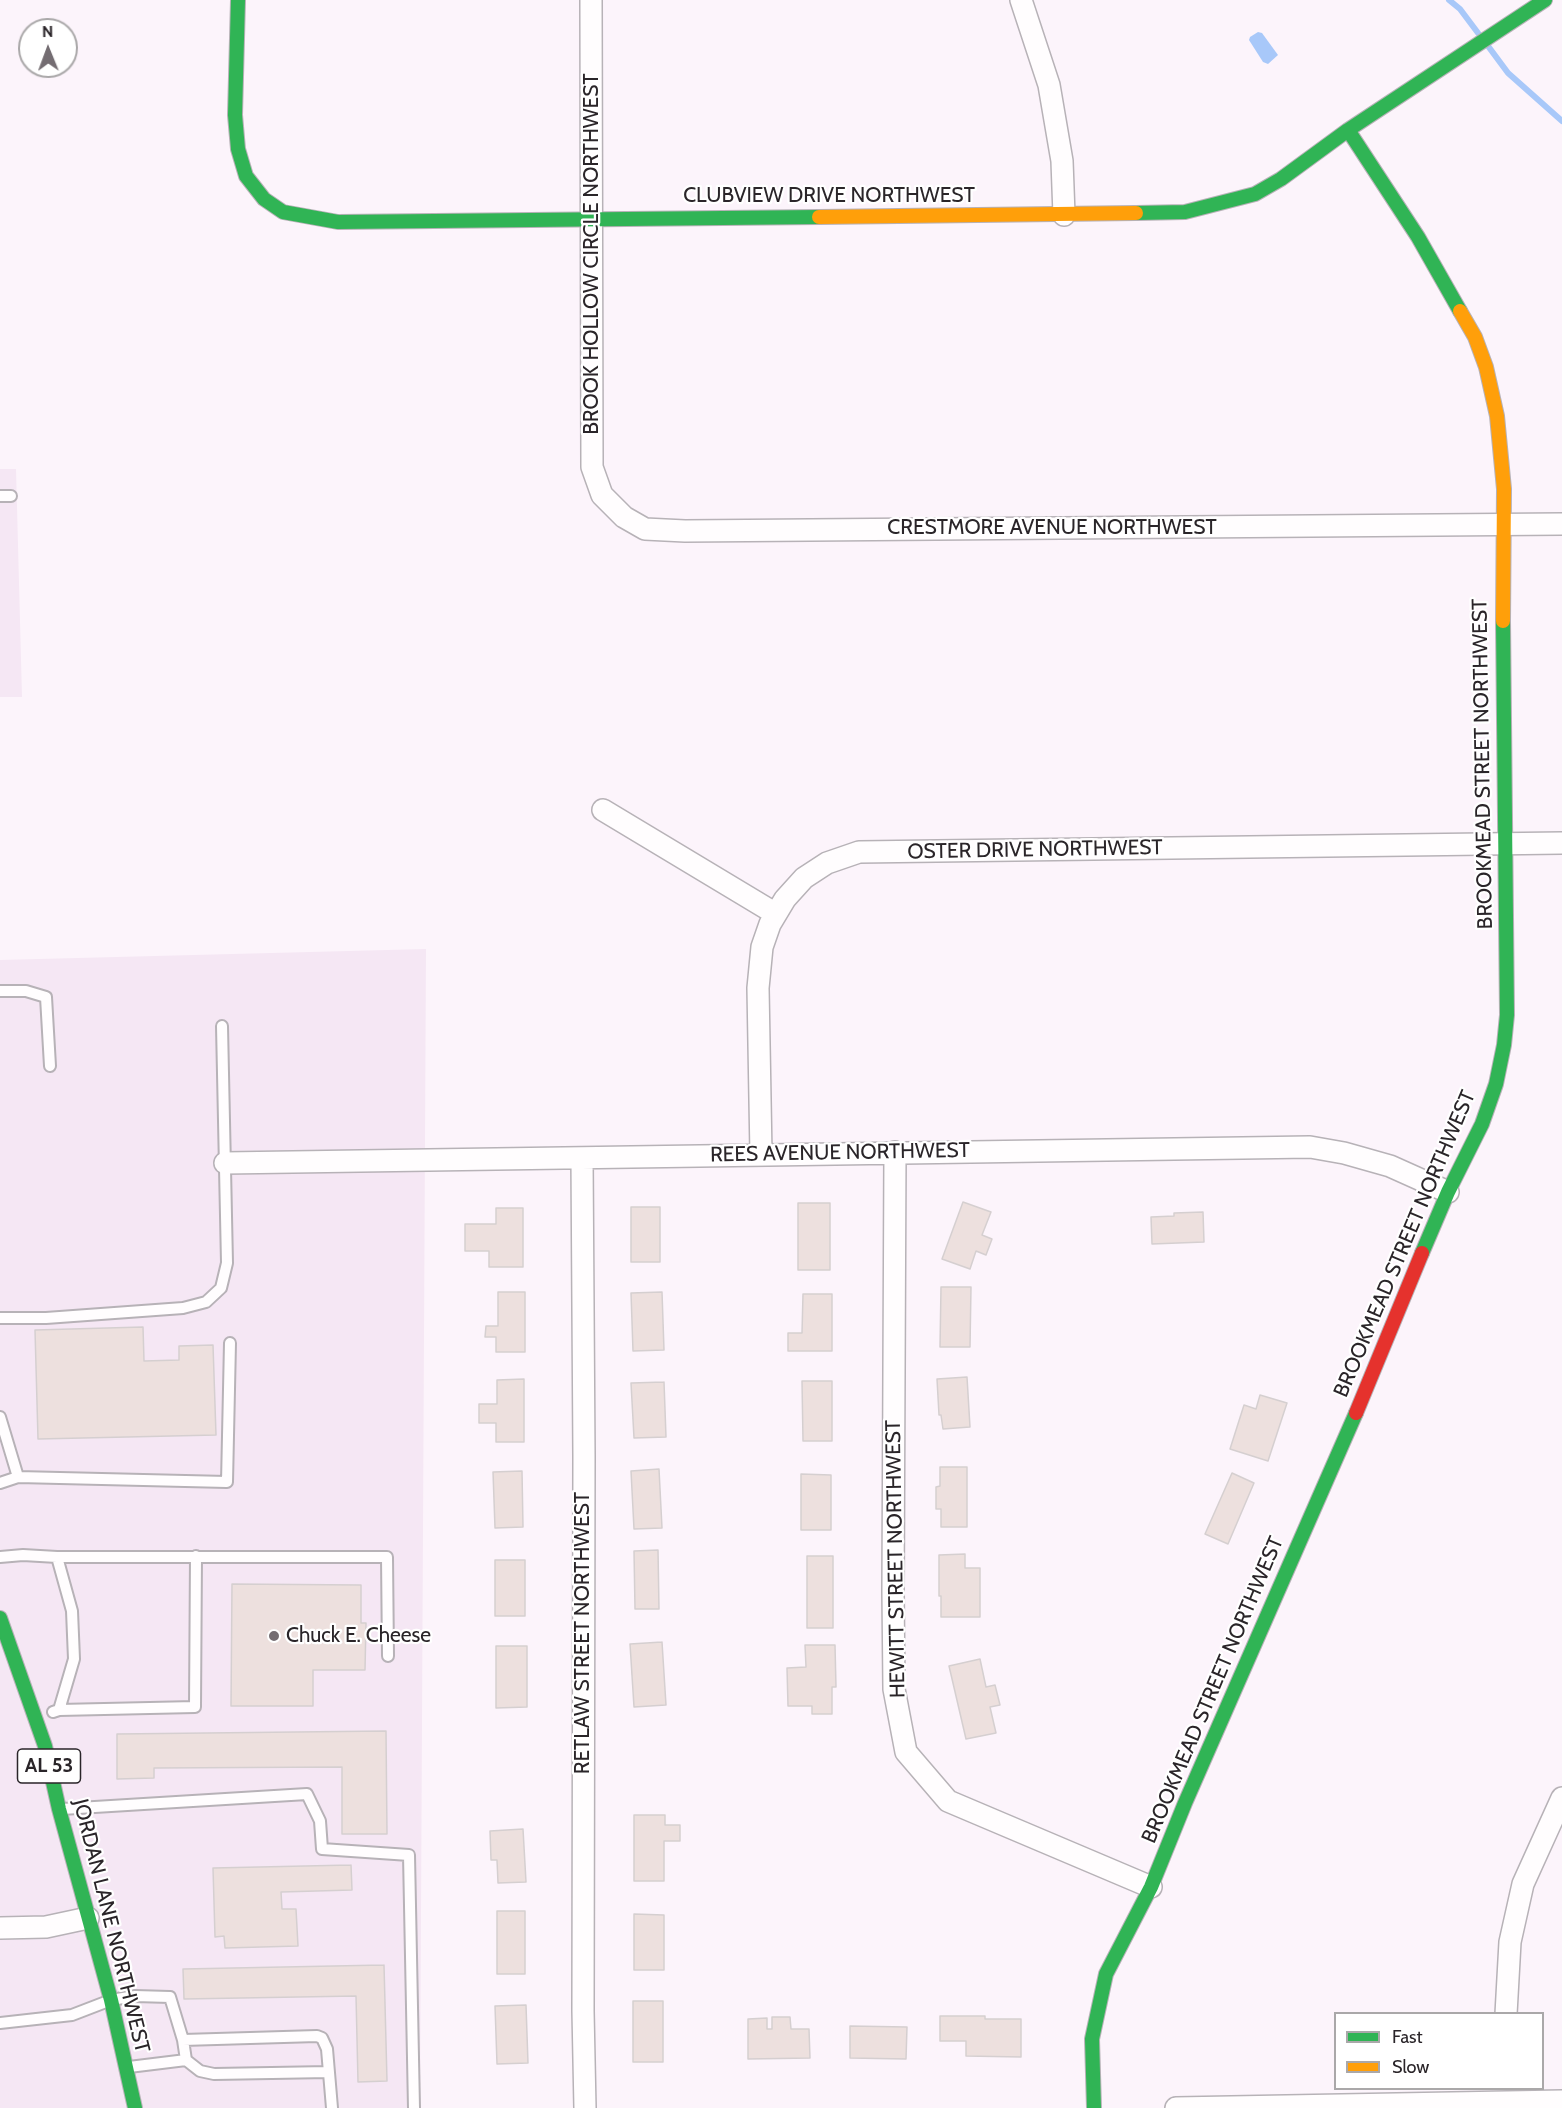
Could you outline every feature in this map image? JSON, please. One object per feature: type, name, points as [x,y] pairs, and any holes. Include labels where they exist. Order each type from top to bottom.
[{"type":"street","name":"CLUBVIEW DRIVE NORTHWEST","points":[[238,0],[236,115],[238,149],[246,176],[264,199],[283,212],[338,222],[1064,216],[1185,212],[1256,194],[1281,179],[1348,130],[1545,0]]},
{"type":"street","name":"BROOK HOLLOW CIRCLE NORTHWEST","points":[[591,0],[592,466],[602,495],[610,504]]},
{"type":"street","points":[[1021,0],[1049,85],[1062,161],[1064,216]]},
{"type":"street","name":"BROOKMEAD STREET NORTHWEST","points":[[1094,2108],[1092,2039],[1106,1974],[1151,1887],[1185,1803],[1342,1445],[1448,1192],[1482,1124],[1496,1084],[1504,1045],[1507,1015],[1503,525],[1502,453],[1497,416],[1486,367],[1475,337],[1418,237],[1348,130]]},
{"type":"street","name":"CRESTMORE AVENUE NORTHWEST","points":[[610,504],[624,517],[645,529],[685,531],[1562,524]]},
{"type":"street","points":[[603,810],[776,914]]},
{"type":"street","name":"OSTER DRIVE NORTHWEST","points":[[761,1155],[758,988],[762,947],[770,924],[785,899],[804,878],[827,863],[859,852],[1562,843]]},
{"type":"street","name":"REES AVENUE NORTHWEST","points":[[225,1162],[1310,1148],[1344,1153],[1390,1166],[1448,1192]]},
{"type":"street","name":"HEWITT STREET NORTHWEST","points":[[895,1152],[892,1591],[894,1689],[906,1752],[948,1801],[1151,1887]]},
{"type":"street","name":"RETLAW STREET NORTHWEST","points":[[582,1158],[585,2108]]},
{"type":"street","name":"JORDAN LANE NORTHWEST","points":[[0,1618],[13,1670],[35,1716],[45,1746],[59,1809],[111,2000],[135,2108]]},
{"type":"street","points":[[1506,2012],[1510,1942],[1523,1884],[1562,1798]]},
{"type":"street","points":[[0,1928],[46,1927],[88,1917]]},
{"type":"street","points":[[1176,2108],[1507,2095],[1562,2101]]},
{"type":"lane","points":[[0,991],[26,991],[46,996],[50,1065]]},
{"type":"lane","points":[[0,1318],[46,1318],[183,1308],[206,1302],[221,1288],[227,1263],[222,1026]]},
{"type":"lane","points":[[0,1483],[18,1477],[227,1482],[230,1343]]},
{"type":"lane","points":[[0,1417],[18,1477]]},
{"type":"lane","points":[[0,1557],[23,1555],[57,1557],[387,1557],[388,1656]]},
{"type":"lane","points":[[35,1716],[59,1710],[195,1707],[196,1556]]},
{"type":"lane","points":[[57,1557],[72,1611],[74,1659],[59,1710]]},
{"type":"lane","points":[[59,1809],[307,1794],[320,1821],[322,1849],[409,1855],[414,2108]]},
{"type":"lane","points":[[0,2023],[72,2015],[111,2000],[144,1996],[170,1997],[183,2040],[186,2060],[200,2071],[214,2074],[329,2073]]},
{"type":"lane","points":[[183,2040],[317,2036],[321,2038],[327,2049],[332,2108]]},
{"type":"lane","points":[[126,2068],[186,2060]]},
{"type":"shaded area","points":[[0,469],[16,469],[22,697],[0,697]]},
{"type":"shaded area","points":[[426,949],[420,2108],[0,2108],[0,960]]},
{"type":"water","points":[[1258,32],[1262,33],[1278,55],[1268,64],[1263,62],[1249,40]]},
{"type":"building","points":[[963,1202],[991,1212],[982,1235],[992,1239],[986,1255],[976,1251],[970,1269],[942,1259]]},
{"type":"building","points":[[798,1203],[830,1203],[830,1270],[798,1270]]},
{"type":"building","points":[[631,1207],[660,1207],[660,1262],[631,1262]]},
{"type":"building","points":[[496,1208],[523,1208],[523,1267],[489,1267],[489,1251],[465,1251],[465,1224],[496,1224]]},
{"type":"building","points":[[1203,1212],[1204,1242],[1152,1244],[1151,1217]]},
{"type":"building","points":[[941,1287],[971,1287],[970,1347],[940,1347]]},
{"type":"building","points":[[498,1292],[525,1292],[525,1352],[496,1352],[496,1337],[485,1337],[486,1326],[498,1326]]},
{"type":"building","points":[[662,1292],[664,1350],[633,1351],[631,1293]]},
{"type":"building","points":[[803,1294],[832,1294],[832,1351],[788,1351],[788,1333],[802,1333]]},
{"type":"building","points":[[143,1327],[144,1361],[179,1360],[179,1346],[213,1345],[216,1435],[38,1439],[35,1330]]},
{"type":"building","points":[[967,1377],[970,1427],[943,1429],[941,1415],[939,1415],[937,1379]]},
{"type":"building","points":[[524,1379],[524,1442],[496,1442],[496,1423],[479,1423],[479,1404],[497,1404],[497,1380]]},
{"type":"building","points":[[802,1381],[832,1381],[832,1441],[803,1441]]},
{"type":"building","points":[[664,1382],[666,1437],[634,1438],[631,1383]]},
{"type":"building","points":[[1260,1395],[1287,1403],[1268,1461],[1230,1449],[1244,1405],[1256,1409]]},
{"type":"building","points":[[940,1467],[967,1467],[967,1527],[941,1527],[941,1509],[936,1509],[936,1487],[940,1486]]},
{"type":"building","points":[[659,1469],[662,1528],[634,1529],[631,1471]]},
{"type":"building","points":[[522,1471],[523,1527],[495,1528],[493,1472]]},
{"type":"building","points":[[1232,1473],[1254,1483],[1228,1544],[1205,1534]]},
{"type":"building","points":[[801,1474],[831,1475],[831,1530],[801,1530]]},
{"type":"building","points":[[658,1550],[659,1609],[635,1609],[634,1551]]},
{"type":"building","points":[[965,1554],[965,1568],[980,1568],[980,1617],[941,1617],[939,1555]]},
{"type":"building","points":[[807,1556],[833,1556],[833,1628],[807,1628]]},
{"type":"building","points":[[495,1560],[525,1560],[525,1616],[495,1616]]},
{"type":"building","points":[[232,1584],[361,1585],[361,1623],[366,1623],[365,1670],[313,1670],[313,1706],[231,1706]]},
{"type":"building","points":[[662,1642],[666,1705],[634,1707],[630,1644]]},
{"type":"building","points":[[805,1645],[835,1645],[836,1687],[832,1687],[832,1714],[812,1714],[812,1706],[788,1706],[787,1668],[806,1667]]},
{"type":"building","points":[[496,1646],[527,1646],[527,1707],[496,1708]]},
{"type":"building","points":[[980,1659],[986,1687],[995,1685],[1000,1705],[990,1707],[996,1733],[966,1739],[949,1666]]},
{"type":"building","points":[[386,1731],[387,1834],[342,1834],[342,1767],[154,1768],[154,1778],[117,1779],[117,1734]]},
{"type":"building","points":[[634,1815],[665,1815],[665,1825],[680,1825],[680,1841],[664,1841],[664,1881],[634,1881]]},
{"type":"building","points":[[523,1829],[526,1882],[498,1883],[497,1860],[491,1860],[490,1831]]},
{"type":"building","points":[[351,1865],[352,1890],[281,1892],[282,1909],[296,1909],[298,1946],[225,1948],[224,1936],[215,1937],[213,1868]]},
{"type":"building","points":[[497,1911],[525,1911],[525,1974],[497,1974]]},
{"type":"building","points":[[634,1914],[664,1915],[664,1970],[634,1970]]},
{"type":"building","points":[[384,1965],[387,2081],[358,2082],[356,1996],[184,1999],[183,1969]]},
{"type":"building","points":[[633,2001],[663,2001],[663,2062],[633,2062]]},
{"type":"building","points":[[526,2005],[528,2063],[497,2064],[495,2006]]},
{"type":"building","points":[[940,2016],[1021,2019],[1021,2057],[966,2056],[966,2041],[940,2041]]},
{"type":"building","points":[[772,2017],[790,2017],[791,2029],[809,2029],[810,2058],[748,2059],[748,2019],[767,2018],[767,2029],[772,2029]]},
{"type":"building","points":[[850,2026],[907,2027],[906,2059],[850,2058]]},
{"type":"waterway","points":[[1449,0],[1460,9],[1478,33]]},
{"type":"waterway","points":[[1488,46],[1508,73],[1562,121]]},
{"type":"traffic: fast","points":[[238,0],[235,115],[238,149],[246,176],[264,199],[283,212],[338,222],[819,217]]},
{"type":"traffic: fast","points":[[1136,213],[1185,212],[1255,194],[1281,179],[1348,130],[1545,0]]},
{"type":"traffic: fast","points":[[1348,130],[1418,237],[1460,311]]},
{"type":"traffic: fast","points":[[1422,1253],[1448,1192],[1482,1124],[1496,1084],[1504,1045],[1507,1015],[1503,621]]},
{"type":"traffic: fast","points":[[1094,2108],[1092,2039],[1106,1974],[1151,1887],[1185,1803],[1356,1413]]},
{"type":"traffic: fast","points":[[0,1618],[45,1746],[59,1809],[111,2000],[135,2108]]},
{"type":"traffic: slow","points":[[819,217],[1136,213]]},
{"type":"traffic: slow","points":[[1460,311],[1475,337],[1486,367],[1497,416],[1504,489],[1503,621]]},
{"type":"traffic: jam","points":[[1356,1413],[1422,1253]]},
{"type":"place","name":"Chuck E. Cheese","points":[[274,1636]]}]
